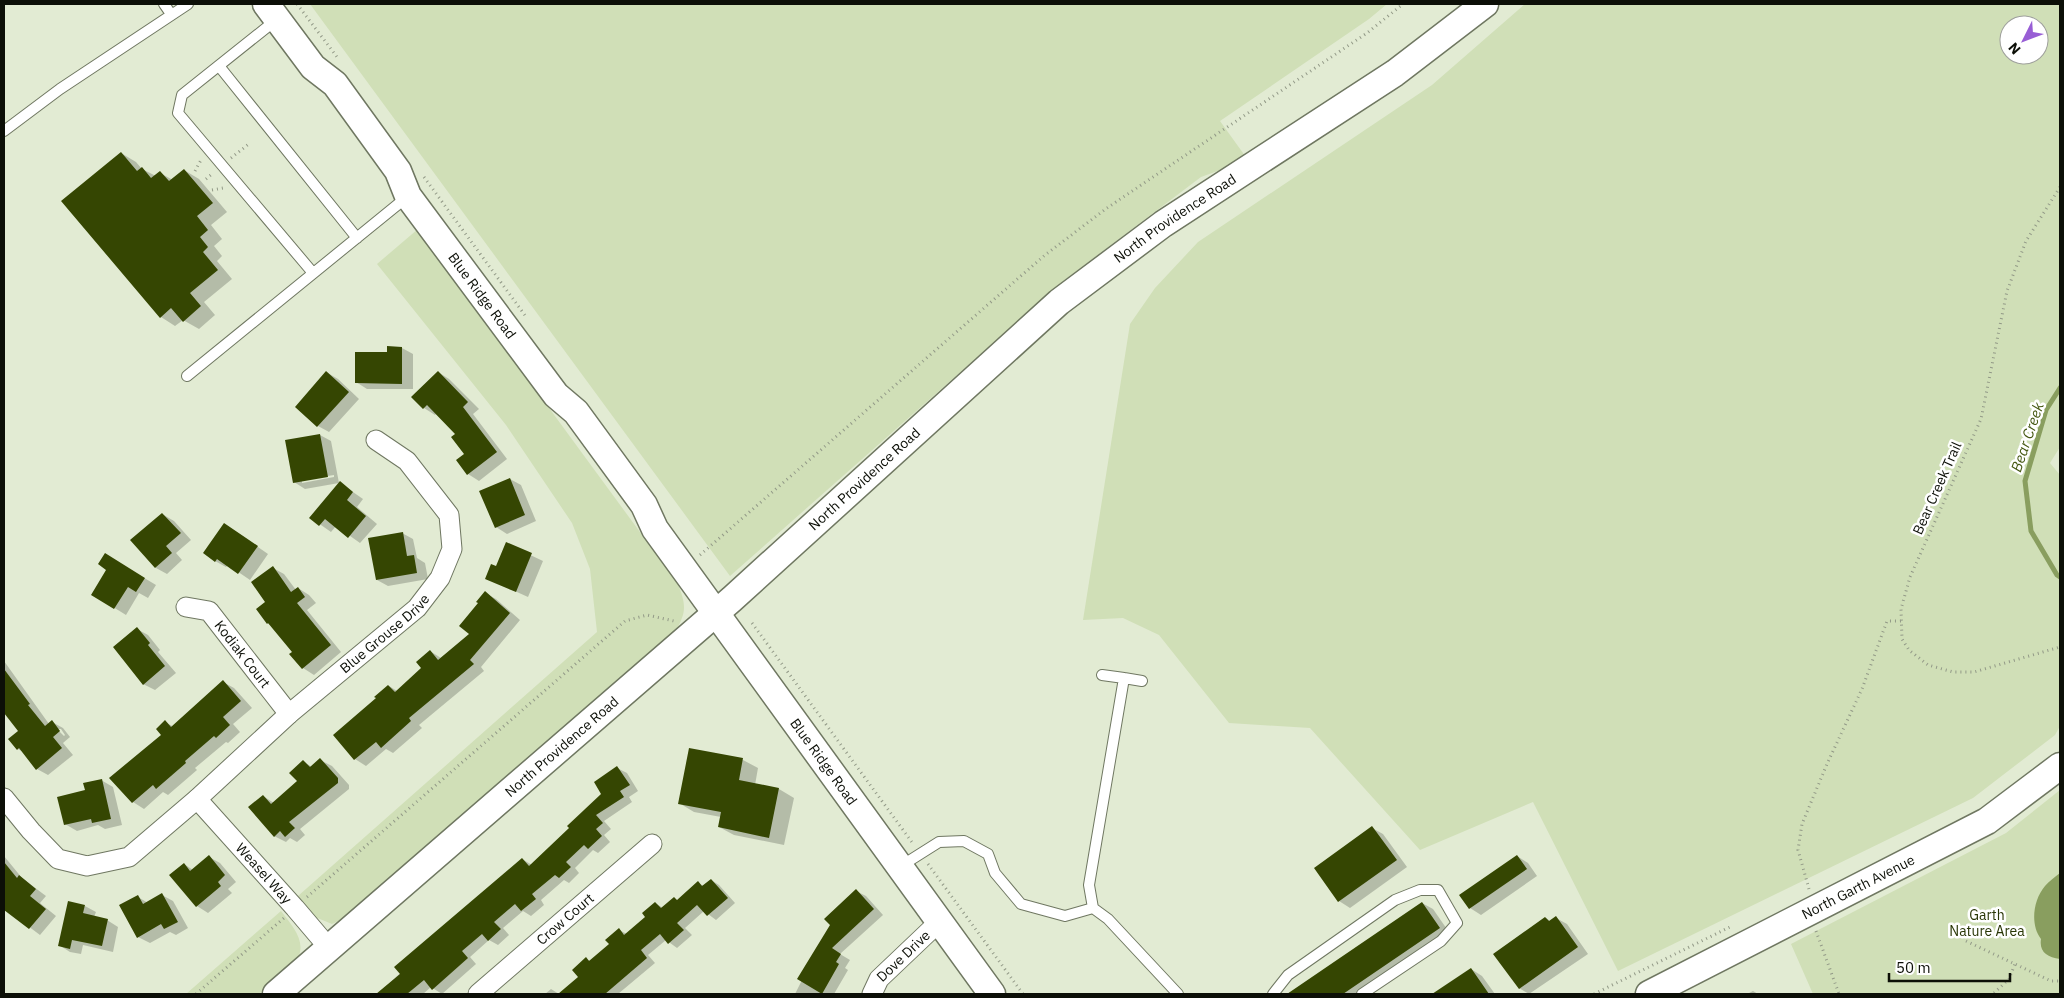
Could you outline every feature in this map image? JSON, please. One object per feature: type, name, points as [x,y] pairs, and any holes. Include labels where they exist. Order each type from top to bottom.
[{"type":"street","name":"North Providence Road","points":[[276,994],[716,612],[1059,302],[1163,224],[1395,73],[1485,4]]},
{"type":"street","name":"Blue Ridge Road","points":[[280,9],[313,66],[322,93],[384,178],[408,196],[556,395],[576,412],[644,506],[656,529],[716,612],[911,860],[939,922],[992,994]]},
{"type":"street","name":"Blue Grouse Drive","points":[[4,798],[31,831],[58,859],[87,866],[129,856],[197,799],[289,714],[417,608],[440,578],[452,548],[449,515],[407,461],[376,440]]},
{"type":"street","name":"Kodiak Court","points":[[186,607],[209,611],[289,714]]},
{"type":"street","name":"North Garth Avenue","points":[[1649,994],[1806,898],[1987,821],[2060,766]]},
{"type":"street","name":"Weasel Way","points":[[197,799],[296,908],[329,948]]},
{"type":"street","name":"Crow Court","points":[[487,991],[652,844]]},
{"type":"street","name":"Dove Drive","points":[[872,994],[879,979],[939,922]]},
{"type":"lane","points":[[164,4],[171,14]]},
{"type":"lane","points":[[4,131],[60,89],[188,4]]},
{"type":"lane","points":[[280,9],[219,66],[182,95],[178,113],[313,273]]},
{"type":"lane","points":[[219,66],[357,238]]},
{"type":"lane","points":[[187,376],[408,196]]},
{"type":"lane","points":[[1102,675],[1142,681]]},
{"type":"lane","points":[[1124,678],[1089,885],[1093,908],[1108,919],[1178,994]]},
{"type":"lane","points":[[911,860],[939,842],[964,841],[988,854],[995,872],[1021,904],[1065,916],[1093,908]]},
{"type":"lane","points":[[1273,994],[1288,975],[1395,900],[1420,890],[1438,890],[1457,923],[1441,941],[1362,994]]},
{"type":"path","points":[[700,555],[1045,255],[1107,208],[1368,33],[1403,4]]},
{"type":"path","points":[[280,9],[338,59]]},
{"type":"path","points":[[419,171],[530,322]]},
{"type":"path","name":"Bear Creek Trail","points":[[2060,187],[2026,241],[2007,291],[1981,418],[1910,576],[1901,609],[1902,639],[1909,650],[1928,665],[1953,672],[1974,672],[2060,647]]},
{"type":"path","points":[[304,901],[625,621],[646,615],[667,618],[679,624]]},
{"type":"path","points":[[1839,994],[1806,898],[1798,850],[1802,824],[1826,764],[1862,689],[1887,621],[1901,620]]},
{"type":"path","points":[[752,623],[911,860],[1023,994]]},
{"type":"path","points":[[1806,898],[1818,884]]},
{"type":"path","points":[[196,994],[281,920]]},
{"type":"path","points":[[1594,994],[1737,923]]},
{"type":"path","points":[[1966,941],[2052,982],[2060,981]]},
{"type":"path","points":[[1994,994],[2009,980],[2015,964]]},
{"type":"green space","points":[[310,4],[1387,4],[1369,19],[1220,121],[1248,160],[1201,177],[1062,282],[730,576]]},
{"type":"green space","points":[[1525,4],[2060,4],[2060,447],[2050,463],[2060,475],[2060,726],[2055,735],[1973,798],[1618,971],[1533,802],[1420,850],[1310,728],[1229,723],[1159,635],[1123,618],[1083,620],[1130,324],[1155,288],[1198,242],[1432,85]]},
{"type":"green space","points":[[418,229],[678,584],[684,608],[682,619],[675,632],[345,918],[332,924],[315,917],[298,896],[597,632],[590,569],[572,523],[506,425],[377,264]]},
{"type":"green space","name":"Garth Nature Area","points":[[2060,790],[2060,994],[1813,994],[1791,944],[2006,833]]},
{"type":"green space","points":[[281,911],[295,930],[300,943],[299,957],[294,964],[259,994],[186,994]]},
{"type":"shaded area","points":[[2060,873],[2060,959],[2051,957],[2043,951],[2041,939],[2035,927],[2034,912],[2038,898],[2045,886]]},
{"type":"building","points":[[121,152],[137,171],[142,167],[151,178],[160,171],[169,181],[184,169],[213,203],[197,216],[208,230],[200,237],[208,247],[203,252],[218,270],[190,293],[201,306],[183,322],[171,308],[160,318],[61,201]]},
{"type":"building","points":[[387,346],[402,347],[402,384],[355,383],[355,352],[387,352]]},
{"type":"building","points":[[326,371],[349,392],[317,427],[295,407]]},
{"type":"building","points":[[438,371],[468,402],[463,407],[497,452],[467,475],[456,460],[464,454],[451,437],[455,434],[427,405],[423,409],[411,397]]},
{"type":"building","points":[[320,434],[328,477],[293,483],[285,440]]},
{"type":"building","points":[[510,478],[525,515],[495,528],[479,491]]},
{"type":"building","points":[[340,481],[353,492],[347,500],[366,516],[348,538],[325,519],[319,526],[309,518]]},
{"type":"building","points":[[162,513],[181,533],[166,546],[172,553],[155,568],[130,540]]},
{"type":"building","points":[[224,523],[258,546],[238,574],[217,559],[215,562],[203,553]]},
{"type":"building","points":[[403,532],[407,556],[414,555],[417,573],[376,580],[368,538]]},
{"type":"building","points":[[506,542],[532,553],[516,592],[485,579],[491,564],[496,566]]},
{"type":"building","points":[[105,553],[145,578],[136,592],[128,587],[114,609],[91,595],[106,570],[98,564]]},
{"type":"building","points":[[273,566],[291,592],[298,587],[305,597],[297,603],[331,645],[302,669],[289,654],[292,652],[256,609],[265,602],[251,582]]},
{"type":"building","points":[[485,591],[510,613],[470,660],[474,664],[409,718],[411,721],[381,748],[376,742],[354,760],[333,735],[376,698],[374,697],[388,685],[395,692],[421,668],[416,662],[430,650],[438,660],[469,634],[459,626],[478,603],[476,602]]},
{"type":"building","points":[[137,627],[150,643],[148,645],[165,666],[143,685],[113,647]]},
{"type":"building","points":[[4,669],[30,704],[28,705],[45,726],[52,720],[60,731],[53,737],[62,748],[36,770],[19,748],[17,750],[8,739],[18,731],[4,713]]},
{"type":"building","points":[[223,680],[241,701],[223,717],[230,725],[185,761],[186,763],[156,789],[153,785],[132,803],[109,778],[161,735],[156,729],[165,720],[171,727]]},
{"type":"building","points":[[689,748],[743,758],[739,780],[779,788],[769,838],[718,827],[721,812],[678,804]]},
{"type":"building","points":[[320,758],[338,778],[338,783],[289,822],[295,828],[285,837],[280,831],[274,837],[248,807],[263,795],[271,804],[297,781],[289,773],[303,760],[310,767]]},
{"type":"building","points":[[617,766],[630,785],[620,791],[624,797],[596,815],[603,823],[596,829],[602,836],[588,849],[584,845],[566,862],[571,867],[559,878],[555,875],[532,894],[536,899],[521,911],[515,904],[494,922],[501,929],[488,941],[482,934],[462,951],[468,958],[432,990],[424,980],[407,994],[376,994],[400,974],[394,967],[522,858],[529,866],[601,794],[594,782]]},
{"type":"building","points":[[102,779],[111,819],[92,823],[91,819],[64,825],[57,797],[85,790],[83,783]]},
{"type":"building","points":[[1372,826],[1397,860],[1338,902],[1314,868]]},
{"type":"building","points":[[209,855],[225,875],[218,882],[221,886],[196,907],[169,875],[184,863],[190,871]]},
{"type":"building","points":[[1517,855],[1527,869],[1469,909],[1459,895]]},
{"type":"building","points":[[4,862],[17,878],[19,875],[36,889],[30,896],[46,909],[29,929],[4,910]]},
{"type":"building","points":[[711,879],[728,898],[707,916],[697,905],[677,923],[684,930],[668,944],[660,934],[641,950],[647,958],[605,994],[558,994],[578,977],[572,970],[586,957],[589,961],[609,944],[605,940],[619,928],[624,935],[645,917],[642,913],[655,902],[661,908],[674,897],[677,900],[698,881],[702,886]]},
{"type":"building","points":[[856,889],[874,909],[832,948],[841,954],[836,962],[839,964],[822,994],[797,979],[830,925],[824,919]]},
{"type":"building","points":[[162,893],[178,922],[164,929],[161,924],[137,938],[119,905],[138,895],[143,904]]},
{"type":"building","points":[[68,901],[85,905],[83,913],[108,919],[102,946],[72,940],[70,949],[58,946]]},
{"type":"building","points":[[1422,902],[1440,928],[1343,994],[1287,994]]},
{"type":"building","points":[[1556,916],[1578,947],[1519,989],[1493,954],[1545,917],[1549,921]]},
{"type":"building","points":[[1471,968],[1489,994],[1432,994]]},
{"type":"waterway","name":"Bear Creek","points":[[2060,388],[2046,410],[2025,481],[2031,531],[2060,577]]}]
